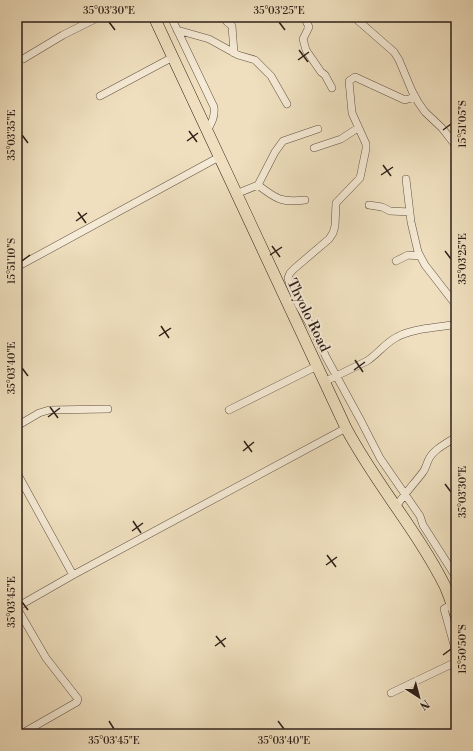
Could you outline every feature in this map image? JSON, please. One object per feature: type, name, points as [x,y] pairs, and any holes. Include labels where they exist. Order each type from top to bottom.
[{"type":"highway","name":"Thyolo Road","points":[[154,17],[236,194],[294,308],[324,382],[346,428],[358,451],[417,538],[445,586],[454,609]]},
{"type":"street","points":[[23,59],[63,35],[100,17]]},
{"type":"street","points":[[171,17],[214,107],[215,115],[207,130]]},
{"type":"street","points":[[224,17],[232,26],[234,53]]},
{"type":"street","points":[[304,17],[309,27],[303,38],[306,50],[321,72],[325,75],[332,88]]},
{"type":"street","points":[[354,17],[394,52],[415,97],[425,112],[442,128],[456,146]]},
{"type":"street","points":[[177,30],[209,39],[234,53],[255,60],[272,76],[287,104]]},
{"type":"street","points":[[100,96],[172,57]]},
{"type":"street","points":[[415,97],[405,100],[355,77],[349,81],[352,113],[366,144],[361,176],[336,203],[335,226],[329,239],[290,273],[288,278],[294,308],[311,325],[323,351],[380,458],[420,516],[423,525],[456,577],[445,586]]},
{"type":"street","points":[[314,148],[341,139],[358,128]]},
{"type":"street","points":[[236,194],[258,185],[275,152],[283,141],[318,129]]},
{"type":"street","points":[[17,267],[219,157]]},
{"type":"street","points":[[406,179],[416,246],[425,265],[456,304]]},
{"type":"street","points":[[258,185],[276,198],[284,201],[305,200]]},
{"type":"street","points":[[368,206],[382,207],[390,211],[410,212]]},
{"type":"street","points":[[396,261],[408,255],[420,256]]},
{"type":"street","points":[[324,382],[368,361],[387,343],[406,332],[456,324]]},
{"type":"street","points":[[229,410],[315,361],[323,351]]},
{"type":"street","points":[[17,426],[39,413],[49,410],[108,408]]},
{"type":"street","points":[[21,734],[77,702],[78,699],[75,692],[46,658],[17,608],[73,575],[346,428]]},
{"type":"street","points":[[396,507],[404,494],[423,473],[430,457],[456,437]]},
{"type":"street","points":[[17,473],[73,575]]},
{"type":"street","points":[[454,609],[444,609],[456,652]]},
{"type":"street","points":[[391,693],[456,662]]}]
